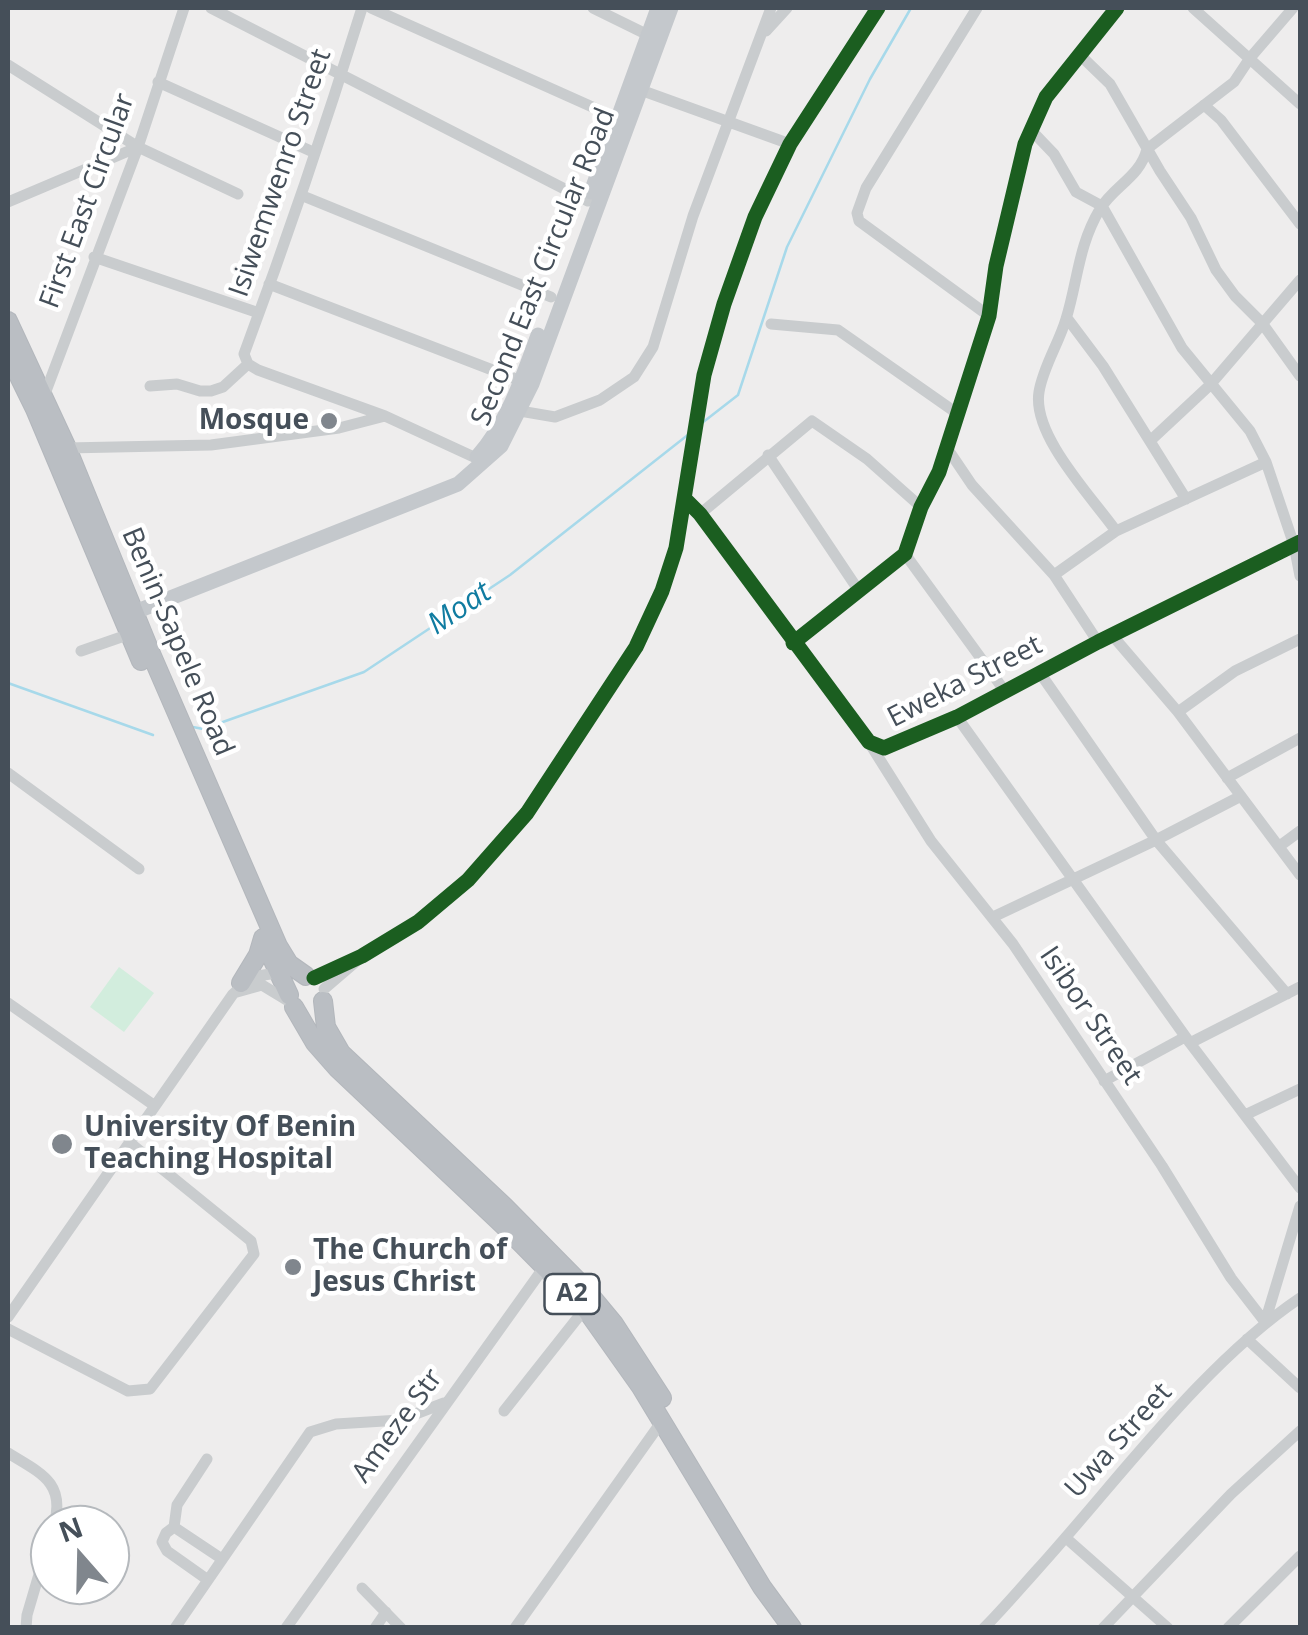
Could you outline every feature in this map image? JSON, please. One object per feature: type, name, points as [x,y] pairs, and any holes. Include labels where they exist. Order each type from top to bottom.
[{"type":"highway","name":"Benin-Sapele Road","points":[[8,321],[130,634],[291,1001]]},
{"type":"highway","name":"Benin-Sapele Road","points":[[8,354],[67,448],[278,946],[313,983]]},
{"type":"highway","points":[[237,988],[263,938]]},
{"type":"highway","points":[[296,980],[313,983],[310,1012],[291,1001],[296,980]]},
{"type":"highway","name":"A2","points":[[313,983],[326,1027],[341,1052],[589,1303],[649,1377],[768,1577],[805,1628]]},
{"type":"highway","name":"A2","points":[[291,1001],[315,1043],[337,1068],[549,1261]]},
{"type":"highway","name":"A2","points":[[589,1303],[754,1574],[792,1628]]},
{"type":"main road","name":"Second East Circular Road","points":[[133,607],[456,474],[492,440],[521,382],[618,118],[635,88],[658,8]]},
{"type":"main road","name":"Second East Circular Road","points":[[133,607],[458,484],[502,446],[520,411],[635,88],[671,8]]},
{"type":"street","name":"First East Circular","points":[[39,405],[138,147],[184,8]]},
{"type":"street","points":[[211,8],[588,201]]},
{"type":"street","name":"Isiwemwenro Street","points":[[246,359],[362,8]]},
{"type":"street","points":[[370,8],[618,118]]},
{"type":"street","points":[[593,8],[648,35]]},
{"type":"street","points":[[520,411],[555,417],[600,400],[634,377],[653,347],[693,216],[771,8]]},
{"type":"street","points":[[760,38],[787,8]]},
{"type":"street","points":[[8,1316],[237,988],[252,977],[277,972],[313,983],[362,956],[418,922],[468,880],[526,813],[636,647],[662,591],[686,499],[704,375],[755,217],[790,144],[878,8]]},
{"type":"street","points":[[977,8],[866,188],[857,214],[859,221],[990,316]]},
{"type":"street","points":[[793,642],[905,554],[990,316],[996,266],[1031,130],[1046,97],[1117,8]]},
{"type":"street","points":[[1193,8],[1300,104]]},
{"type":"street","points":[[1116,531],[1038,418],[1039,390],[1067,318],[1079,253],[1102,206],[1144,162],[1147,149],[1234,82],[1293,8]]},
{"type":"street","points":[[1080,55],[1110,84],[1191,218],[1216,270],[1262,323],[1300,376]]},
{"type":"street","points":[[8,65],[138,147],[238,194]]},
{"type":"street","points":[[158,82],[313,152]]},
{"type":"street","points":[[635,88],[790,144]]},
{"type":"street","points":[[1204,105],[1222,120],[1300,224]]},
{"type":"street","points":[[1031,130],[1054,154],[1076,192],[1102,206],[1182,348],[1250,431],[1297,543],[1300,576]]},
{"type":"street","points":[[8,202],[138,147]]},
{"type":"street","points":[[303,196],[551,297]]},
{"type":"street","points":[[94,258],[260,313]]},
{"type":"street","points":[[1150,441],[1210,385],[1300,280]]},
{"type":"street","points":[[270,284],[521,382]]},
{"type":"street","points":[[1067,318],[1103,366],[1186,499]]},
{"type":"street","points":[[770,324],[838,330],[958,414]]},
{"type":"street","points":[[150,386],[177,384],[211,391],[223,387],[246,359],[476,458]]},
{"type":"street","points":[[67,448],[211,445],[339,428],[386,416]]},
{"type":"street","points":[[700,514],[815,421],[867,459],[921,507]]},
{"type":"street","points":[[946,448],[972,485],[1054,575],[1098,642]]},
{"type":"street","points":[[768,456],[859,591]]},
{"type":"street","points":[[1054,575],[1116,531],[1266,462]]},
{"type":"street","name":"Eweka Street","points":[[686,499],[869,742],[890,748],[1297,543]]},
{"type":"street","points":[[905,554],[1004,690]]},
{"type":"street","points":[[81,651],[130,634]]},
{"type":"street","points":[[1112,635],[1178,712],[1300,875]]},
{"type":"street","points":[[1178,712],[1235,671],[1300,638]]},
{"type":"street","points":[[1040,673],[1156,840],[1288,994]]},
{"type":"street","points":[[956,716],[1187,1040],[1300,1188]]},
{"type":"street","points":[[1227,778],[1300,738]]},
{"type":"street","name":"Isibor Street","points":[[869,742],[932,841],[993,917],[1231,1278],[1265,1322]]},
{"type":"street","points":[[8,773],[139,869]]},
{"type":"street","points":[[993,917],[1241,796]]},
{"type":"street","points":[[1280,845],[1300,831]]},
{"type":"street","points":[[237,988],[262,984],[291,1001]]},
{"type":"street","points":[[1104,1080],[1300,987]]},
{"type":"street","points":[[8,1003],[155,1106]]},
{"type":"street","points":[[1245,1116],[1300,1089]]},
{"type":"street","points":[[8,1330],[128,1391],[150,1389],[254,1254],[251,1241],[129,1142]]},
{"type":"street","points":[[1265,1322],[1300,1206]]},
{"type":"street","name":"Ameze Str","points":[[286,1628],[549,1261]]},
{"type":"street","name":"Uwa Street","points":[[990,1626],[1163,1428],[1247,1339],[1300,1298]]},
{"type":"street","points":[[504,1411],[589,1303]]},
{"type":"street","points":[[1247,1339],[1300,1388]]},
{"type":"street","points":[[175,1628],[310,1432],[336,1424],[400,1420],[448,1401]]},
{"type":"street","points":[[514,1628],[662,1421]]},
{"type":"street","points":[[1104,1628],[1231,1494],[1300,1431]]},
{"type":"street","points":[[8,1453],[38,1471],[56,1488],[59,1505]]},
{"type":"street","points":[[177,1527],[177,1505],[207,1460]]},
{"type":"street","points":[[177,1527],[222,1559]]},
{"type":"street","points":[[177,1527],[166,1533],[164,1546],[208,1580]]},
{"type":"street","points":[[1066,1538],[1168,1628]]},
{"type":"street","points":[[1228,1628],[1300,1556]]},
{"type":"street","points":[[362,1588],[401,1628]]},
{"type":"street","points":[[26,1628],[30,1602]]},
{"type":"street","points":[[375,1628],[386,1612]]},
{"type":"green space","points":[[119,967],[154,993],[124,1032],[90,1007]]},
{"type":"waterway","name":"Moat","points":[[702,423],[738,395],[787,247],[870,79],[911,8]]},
{"type":"waterway","name":"Moat","points":[[193,727],[203,729],[364,672],[510,575],[689,434]]},
{"type":"waterway","name":"Moat","points":[[8,683],[153,735]]},
{"type":"cycle path","points":[[314,978],[362,956],[418,922],[468,880],[527,813],[636,647],[662,591],[676,548],[704,375],[755,217],[790,144],[878,8]]},
{"type":"cycle path","points":[[793,643],[905,554],[921,507],[939,472],[989,316],[996,266],[1025,144],[1046,97],[1117,8]]},
{"type":"cycle path","points":[[685,499],[869,742],[884,748],[957,717],[1300,542]]},
{"type":"place","name":"Mosque","points":[[329,421]]},
{"type":"place","name":"University Of Benin Teaching Hospital","points":[[62,1144]]},
{"type":"place","name":"The Church of Jesus Christ","points":[[293,1267]]}]
